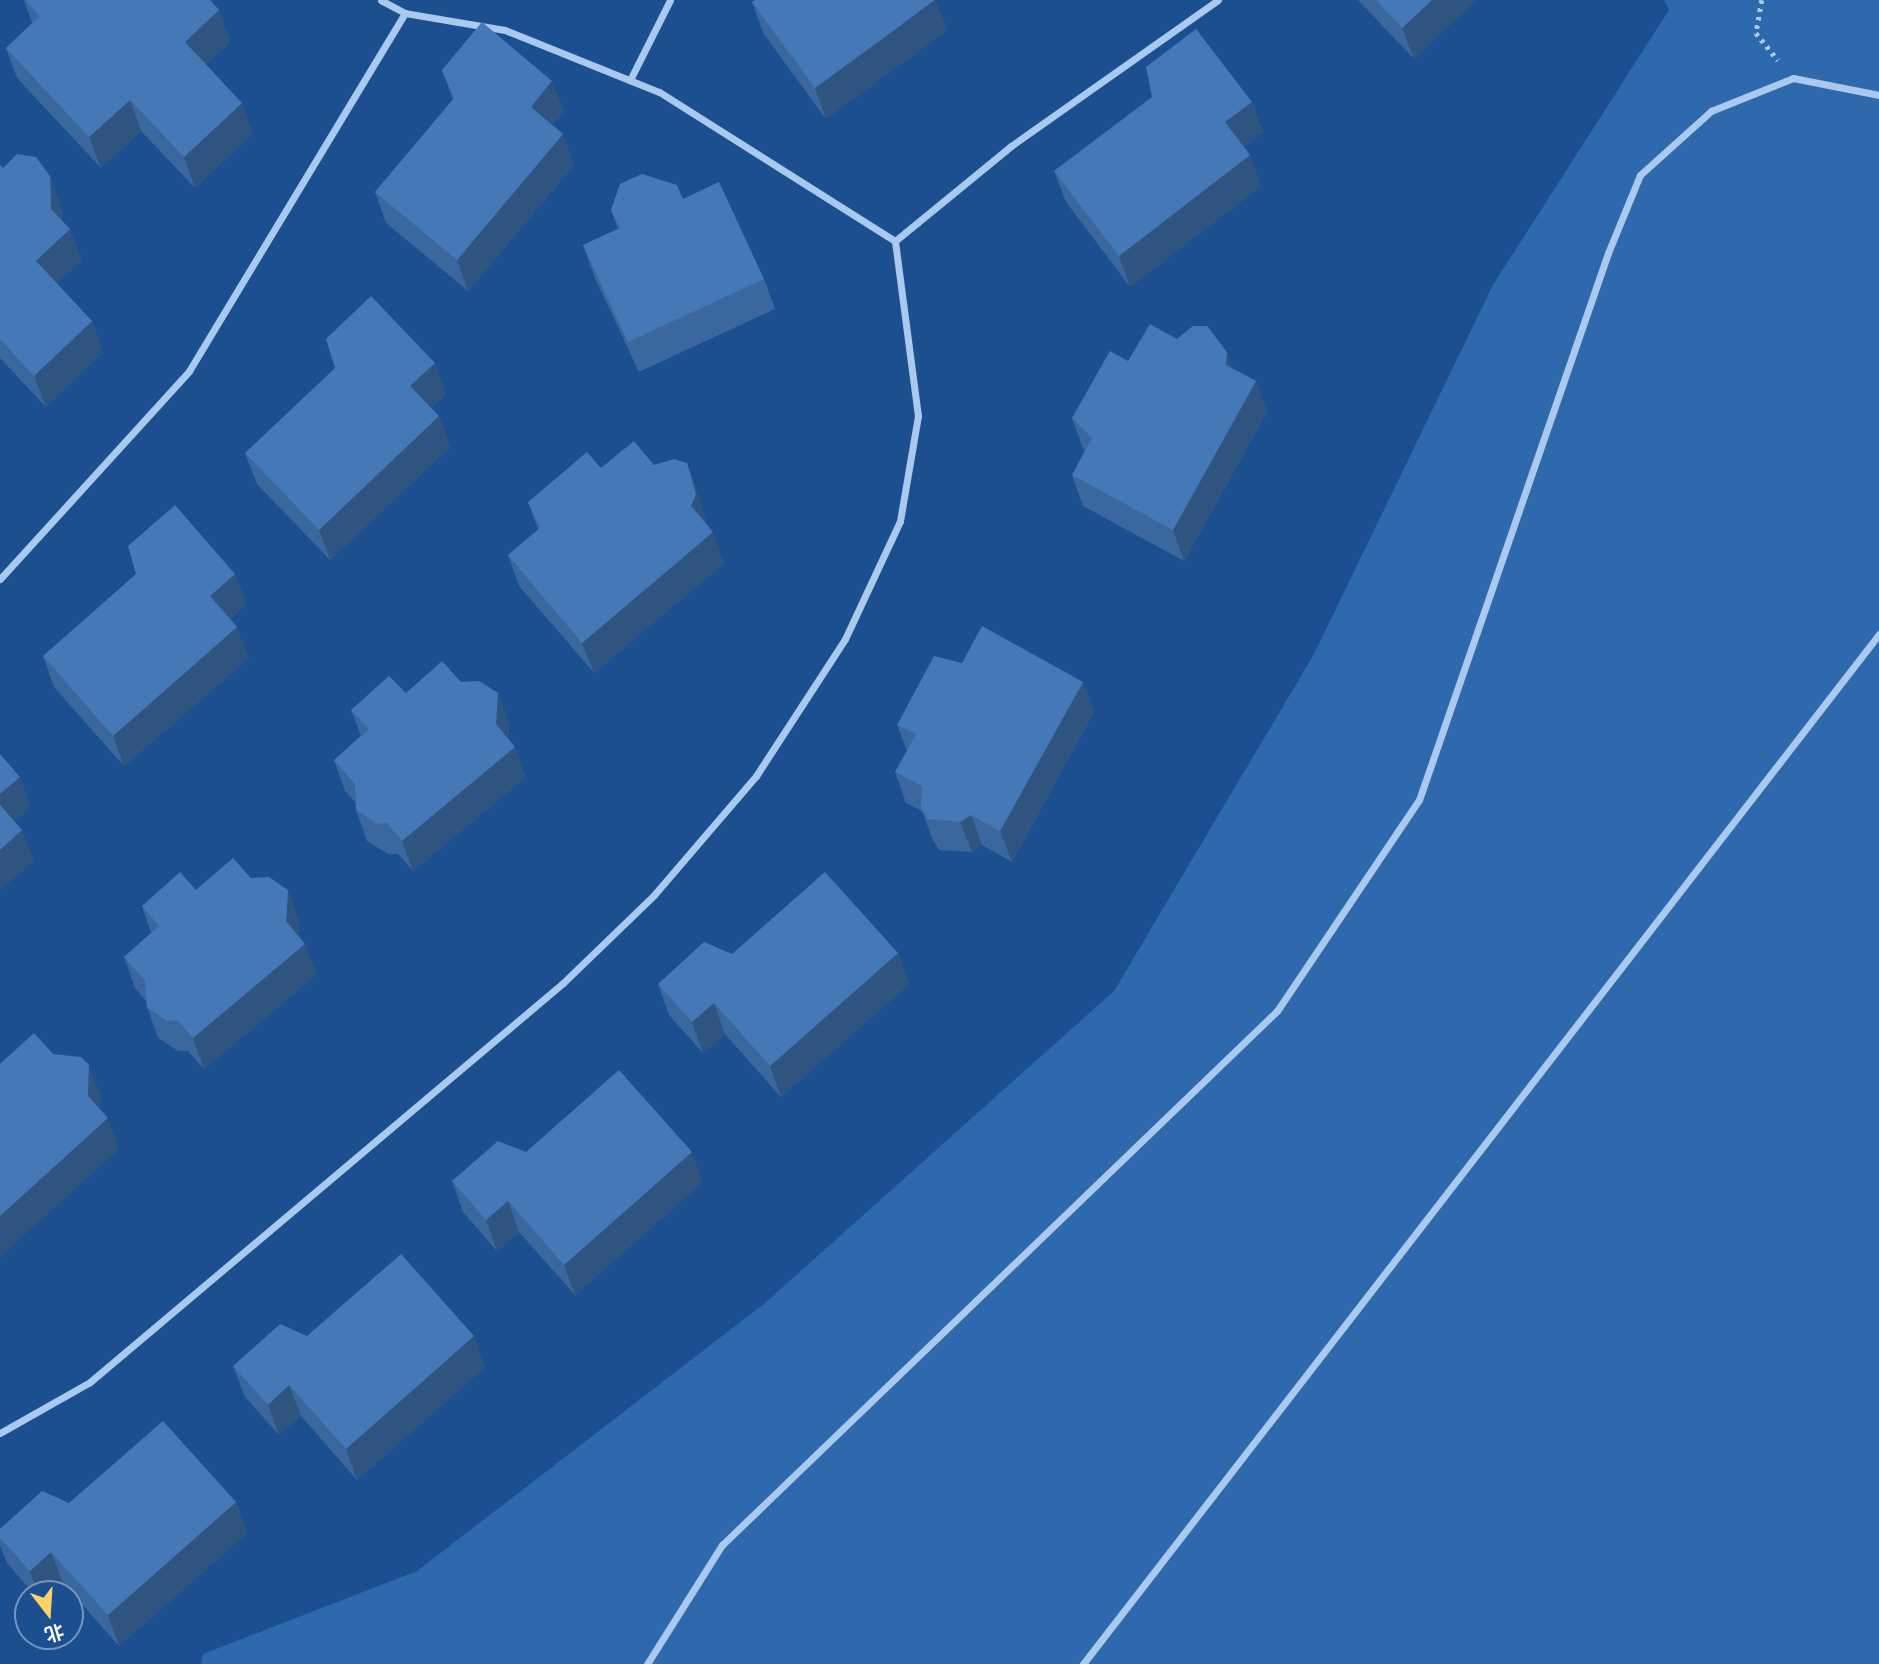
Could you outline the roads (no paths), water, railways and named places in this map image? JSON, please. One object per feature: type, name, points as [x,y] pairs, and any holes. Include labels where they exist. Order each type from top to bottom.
[{"type":"street","points":[[381,0],[405,13],[505,30],[659,92],[895,241]]},
{"type":"street","points":[[631,80],[670,0]]},
{"type":"street","points":[[895,241],[1011,146],[1217,0]]},
{"type":"street","points":[[0,579],[189,371],[405,13]]},
{"type":"street","points":[[647,1664],[722,1545],[1277,1011],[1419,800],[1608,253],[1640,175],[1712,111],[1793,78],[1879,95]]},
{"type":"street","points":[[0,1433],[90,1382],[563,983],[654,895],[756,776],[845,639],[900,521],[918,416],[895,241]]},
{"type":"street","points":[[1083,1664],[1879,634]]}]
